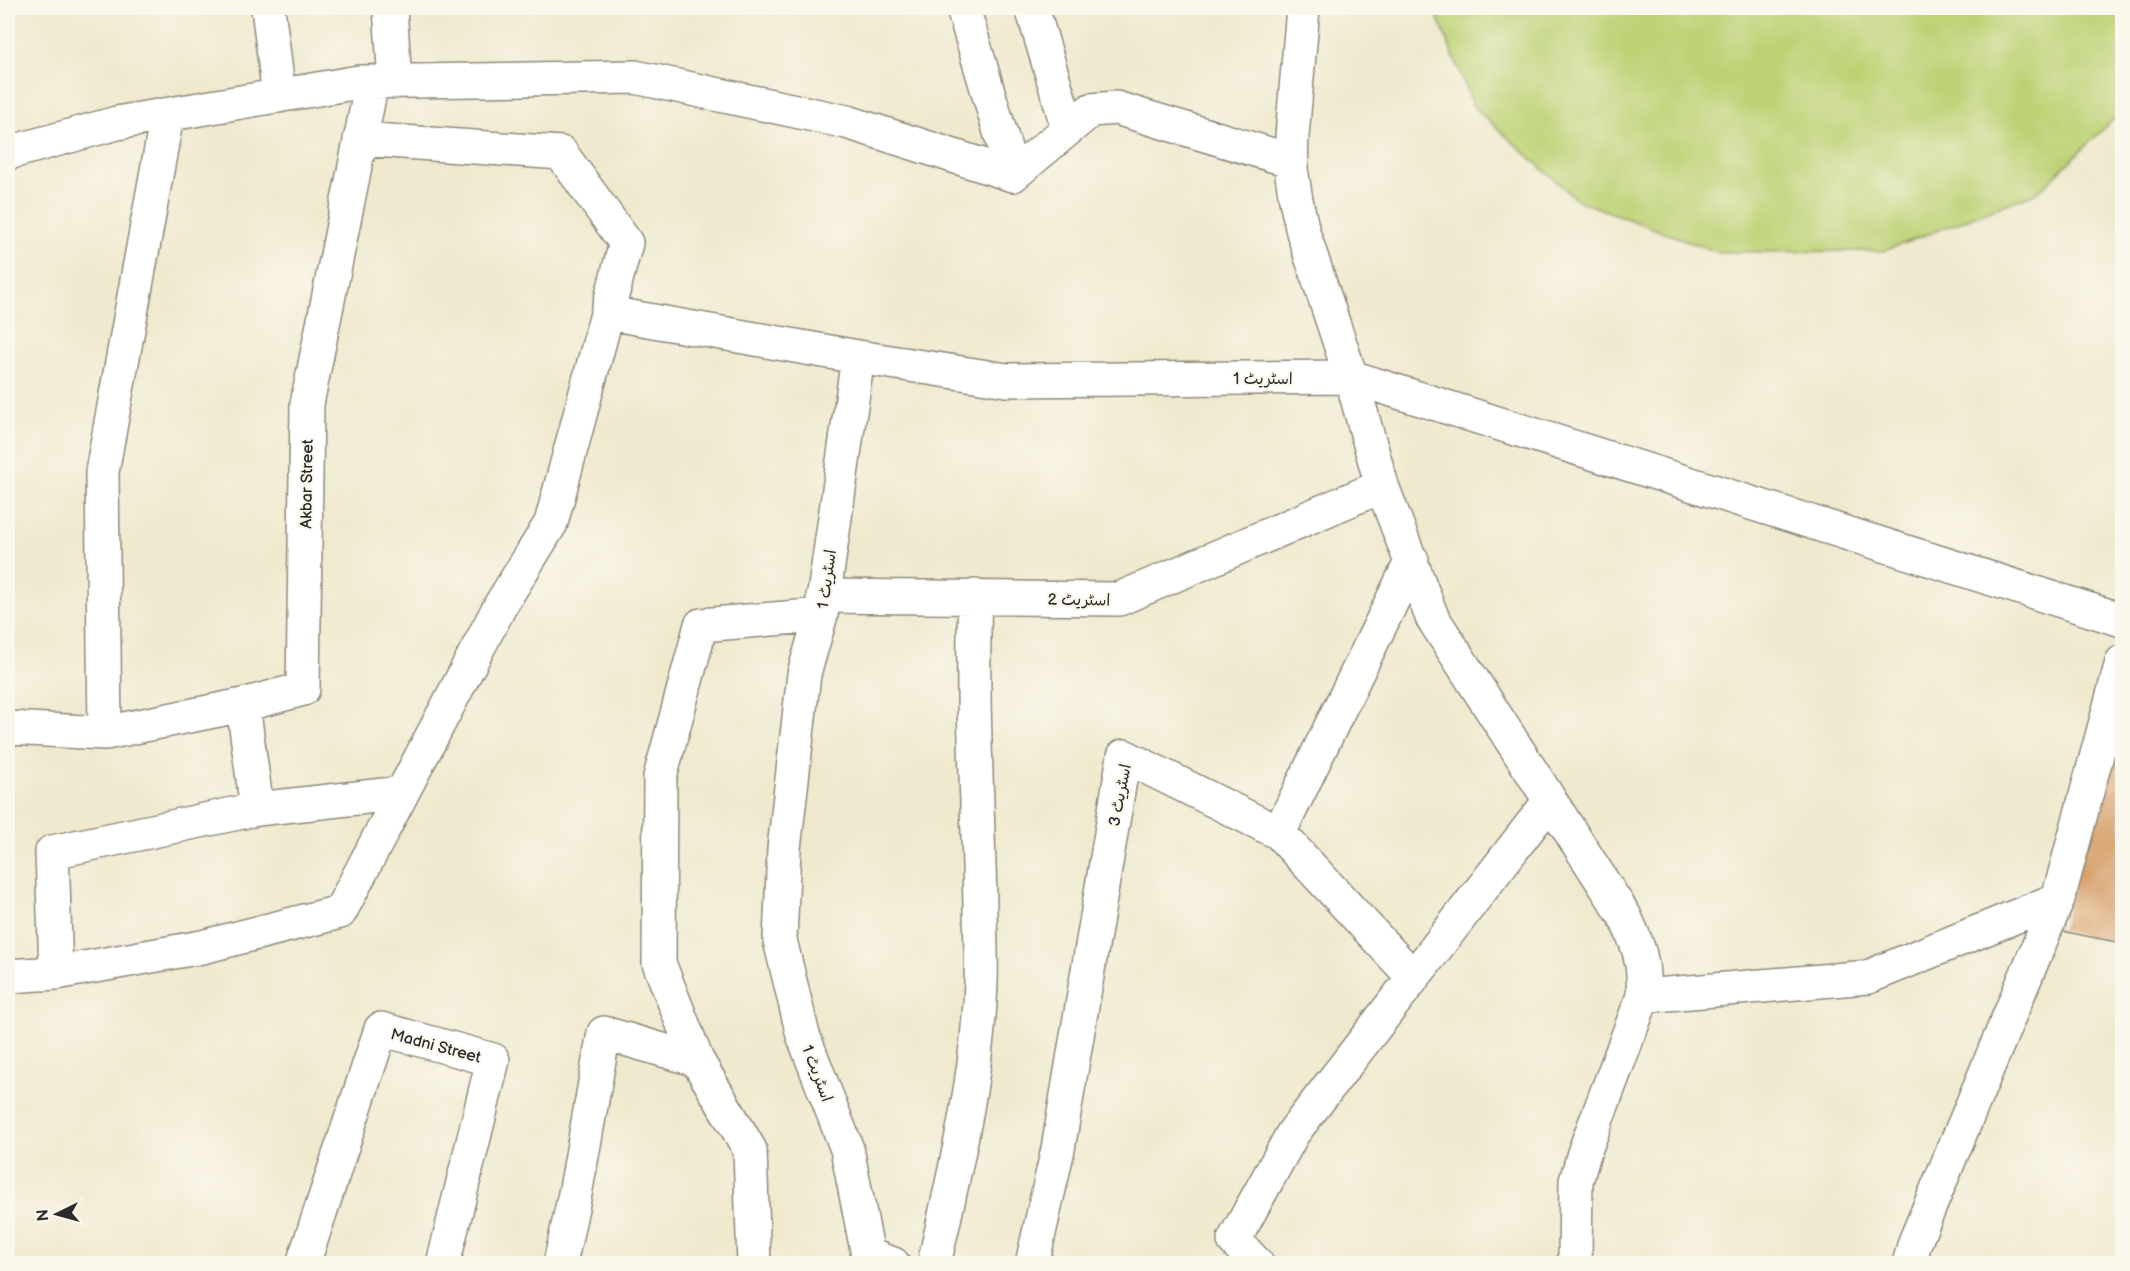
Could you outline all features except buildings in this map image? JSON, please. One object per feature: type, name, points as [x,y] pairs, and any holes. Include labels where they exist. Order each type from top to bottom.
[{"type":"street","points":[[268,8],[279,96]]},
{"type":"street","name":"Akbar Street","points":[[8,728],[105,733],[243,705],[303,689],[307,404],[360,140],[383,82],[390,8]]},
{"type":"street","points":[[963,8],[1013,175]]},
{"type":"street","points":[[1032,8],[1068,128]]},
{"type":"street","points":[[1303,8],[1291,169],[1303,232],[1351,377],[1382,486],[1432,616],[1624,915],[1638,944],[1644,972],[1643,996],[1576,1180],[1576,1263]]},
{"type":"street","points":[[8,153],[117,123],[359,82],[635,77],[847,122],[1013,175]]},
{"type":"street","points":[[1013,175],[1091,110],[1116,108],[1292,161]]},
{"type":"street","points":[[105,733],[102,472],[168,116]]},
{"type":"street","points":[[8,976],[56,973],[202,947],[340,912],[500,606],[551,523],[626,243],[561,153],[360,140]]},
{"type":"street","points":[[608,313],[858,357]]},
{"type":"street","name":"اسٹریٹ 1","points":[[893,1263],[868,1255],[847,1149],[803,1035],[780,940],[784,849],[804,674],[822,605],[858,357],[1007,380],[1351,377],[2122,620]]},
{"type":"street","name":"اسٹریٹ 2","points":[[697,1060],[659,963],[660,777],[701,625],[822,605],[975,596],[1119,599],[1382,486]]},
{"type":"street","points":[[1412,560],[1279,833],[1413,977]]},
{"type":"street","points":[[934,1263],[973,1076],[981,983],[972,662],[975,596]]},
{"type":"street","points":[[1909,1263],[1915,1242],[2058,899],[2122,662]]},
{"type":"street","points":[[243,705],[257,810]]},
{"type":"street","name":"اسٹریٹ 3","points":[[1032,1263],[1058,1149],[1124,756],[1279,833]]},
{"type":"street","points":[[56,973],[52,852],[257,810],[402,793]]},
{"type":"street","points":[[1257,1263],[1234,1240],[1293,1133],[1550,802]]},
{"type":"street","points":[[1643,996],[1868,977],[2058,899]]},
{"type":"street","name":"Madni Street","points":[[303,1263],[381,1029],[493,1060],[443,1263]]},
{"type":"street","points":[[560,1263],[576,1189],[604,1033],[697,1060],[750,1150],[754,1263]]},
{"type":"green space","points":[[1434,8],[2122,8],[2122,111],[2038,192],[1884,251],[1717,252],[1577,200],[1474,107]]}]
